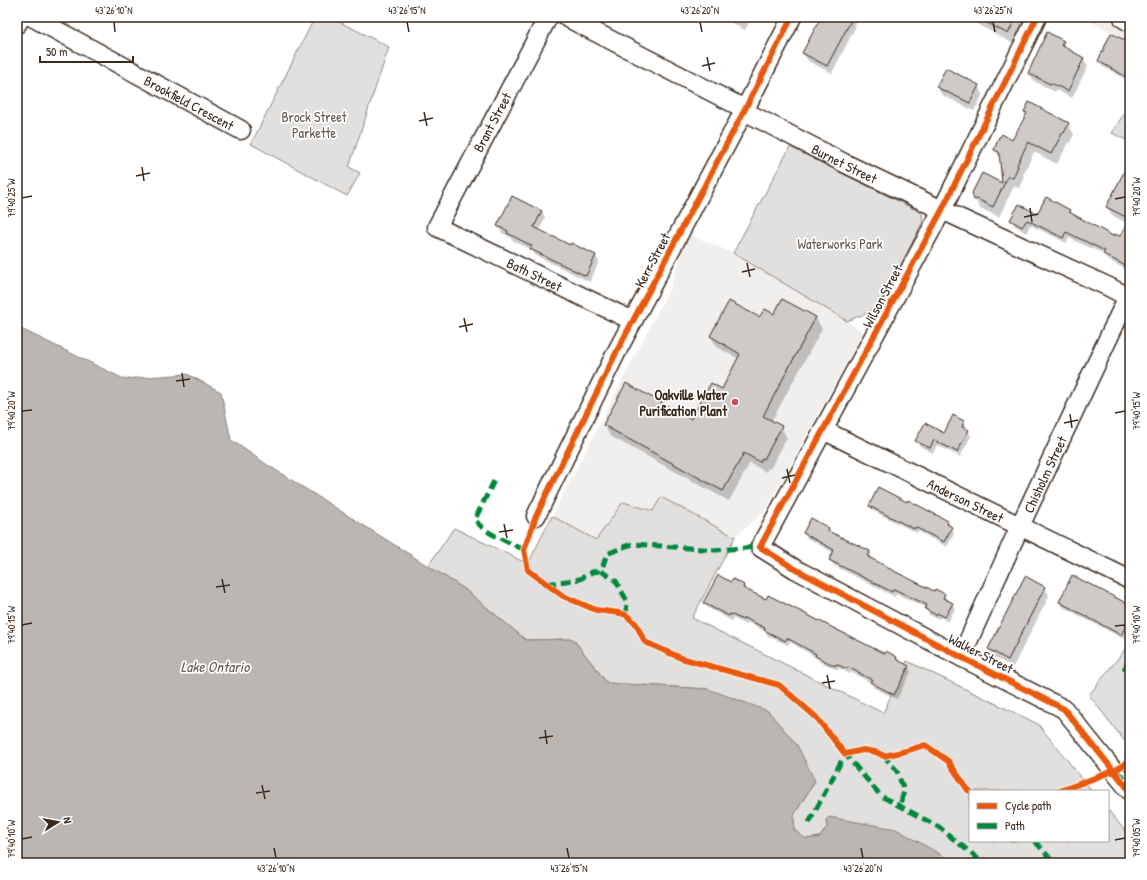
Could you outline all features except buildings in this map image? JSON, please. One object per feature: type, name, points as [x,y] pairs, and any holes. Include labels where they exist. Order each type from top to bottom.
[{"type":"main road","points":[[1125,17],[1130,20]]},
{"type":"street","points":[[17,24],[21,17]]},
{"type":"street","name":"Brookfield Crescent","points":[[32,17],[241,130]]},
{"type":"street","name":"Brant Street","points":[[437,227],[548,17]]},
{"type":"street","name":"Burnet Street","points":[[566,17],[737,105],[744,111],[844,163],[1129,296]]},
{"type":"street","name":"Kerr Street","points":[[536,516],[633,321],[792,17]]},
{"type":"street","name":"Wilson Street","points":[[795,569],[760,547],[942,210],[1037,17]]},
{"type":"street","name":"Bath Street","points":[[437,227],[633,321]]},
{"type":"street","name":"Chisholm Street","points":[[961,657],[1020,526],[1129,296]]},
{"type":"street","name":"Anderson Street","points":[[823,430],[1130,580]]},
{"type":"street","name":"Walker Street","points":[[795,569],[961,657],[1064,709],[1130,790]]},
{"type":"shaded area","points":[[1082,17],[1130,17],[1130,42]]},
{"type":"shaded area","points":[[688,234],[733,253],[863,332],[766,510],[735,537],[661,497],[653,512],[623,502],[596,540],[552,516],[671,286]]},
{"type":"green space","name":"Brock Street Parkette","points":[[315,17],[330,17],[389,47],[349,167],[360,173],[347,196],[251,144]]},
{"type":"green space","points":[[1130,104],[1130,142],[1112,133]]},
{"type":"green space","name":"Waterworks Park","points":[[790,147],[922,213],[923,221],[886,296],[875,308],[865,314],[847,321],[733,253]]},
{"type":"green space","points":[[661,497],[735,537],[692,618],[883,713],[907,661],[1038,724],[1091,790],[969,790],[969,842],[1109,842],[1109,811],[1130,837],[1130,863],[952,863],[950,860],[826,820],[827,827],[820,837],[806,839],[794,830],[794,815],[815,781],[708,689],[607,683],[573,639],[526,640],[463,588],[428,566],[454,528],[528,564],[552,516],[596,540],[623,502],[653,511]]},
{"type":"green space","points":[[1130,643],[1130,748],[1089,695]]},
{"type":"water","name":"Lake Ontario","points":[[17,327],[124,379],[187,374],[221,392],[231,440],[266,464],[463,588],[526,640],[573,639],[607,683],[708,689],[768,711],[797,745],[815,781],[794,815],[794,830],[806,839],[820,837],[827,827],[826,820],[829,817],[896,829],[950,860],[952,863],[17,863]]},
{"type":"marked path","points":[[494,481],[475,519],[478,524],[490,533],[524,550]]},
{"type":"marked path","points":[[626,615],[627,601],[616,581],[601,571],[607,554],[633,544],[716,550],[760,547]]},
{"type":"marked path","points":[[546,584],[580,579],[592,572],[601,571]]},
{"type":"marked path","points":[[1124,670],[1130,658]]},
{"type":"marked path","points":[[809,823],[845,754],[881,796],[939,827],[983,863]]},
{"type":"marked path","points":[[882,755],[897,771],[904,791],[900,806]]},
{"type":"marked path","points":[[1118,772],[1122,777],[1130,772]]},
{"type":"marked path","points":[[1036,842],[1054,863]]},
{"type":"cycle path","points":[[792,17],[617,351],[536,516],[524,550],[528,570],[563,596],[596,610],[626,615],[636,624],[645,642],[681,658],[779,685],[816,717],[845,754],[863,750],[876,752],[884,756],[925,745],[948,761],[969,790]]},
{"type":"cycle path","points":[[1037,17],[942,210],[760,547],[795,569],[961,657],[1064,709],[1130,791]]},
{"type":"cycle path","points":[[1063,790],[1116,770],[1130,760]]},
{"type":"place","name":"Oakville Water Purification Plant","points":[[735,402]]}]
